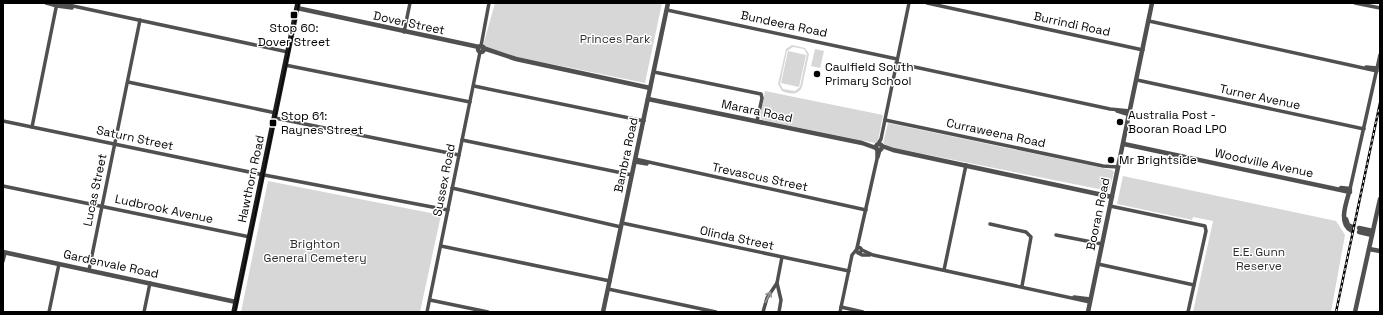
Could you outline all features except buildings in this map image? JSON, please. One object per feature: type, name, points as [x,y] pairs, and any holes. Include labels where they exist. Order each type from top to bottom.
[{"type":"main road","name":"Hawthorn Road","points":[[234,312],[297,6]]},
{"type":"street","points":[[46,3],[140,20],[288,51]]},
{"type":"street","points":[[404,32],[410,3]]},
{"type":"street","name":"Sussex Road","points":[[427,312],[474,86],[489,3]]},
{"type":"street","name":"Bambra Road","points":[[603,312],[668,3]]},
{"type":"street","points":[[840,312],[851,259],[859,250],[876,159],[909,3]]},
{"type":"street","name":"Burrindi Road","points":[[927,3],[1143,50]]},
{"type":"street","name":"Booran Road","points":[[1088,312],[1152,3]]},
{"type":"street","points":[[1355,3],[1380,8]]},
{"type":"street","points":[[32,127],[58,4]]},
{"type":"street","name":"Dover Street","points":[[297,6],[404,32],[470,46],[516,59],[650,88]]},
{"type":"street","name":"Bundeera Road","points":[[667,10],[1130,113]]},
{"type":"street","name":"Lucas Street","points":[[88,270],[140,20]]},
{"type":"street","points":[[1148,22],[1377,70]]},
{"type":"street","points":[[1352,229],[1345,216],[1380,55]]},
{"type":"street","points":[[285,65],[470,102]]},
{"type":"street","points":[[654,72],[761,94],[762,98],[757,121]]},
{"type":"street","points":[[128,82],[275,116],[459,155]]},
{"type":"street","name":"Turner Avenue","points":[[1136,82],[1364,129]]},
{"type":"street","points":[[474,86],[644,121]]},
{"type":"street","name":"Marara Road","points":[[648,98],[1112,196]]},
{"type":"street","name":"Curraweena Road","points":[[885,120],[1118,169]]},
{"type":"street","name":"Saturn Street","points":[[3,121],[448,210]]},
{"type":"street","points":[[462,140],[632,175]]},
{"type":"street","name":"Woodville Avenue","points":[[1124,144],[1329,187],[1350,190]]},
{"type":"street","name":"Trevascus Street","points":[[635,161],[866,210]]},
{"type":"street","points":[[944,270],[966,165]]},
{"type":"street","name":"Ludbrook Avenue","points":[[3,186],[250,237]]},
{"type":"street","name":"Olinda Street","points":[[452,188],[622,225],[849,271]]},
{"type":"street","points":[[1355,312],[1380,198]]},
{"type":"street","points":[[1110,206],[1205,226],[1206,231],[1188,312]]},
{"type":"street","points":[[990,224],[1026,232],[1031,236],[1022,286]]},
{"type":"street","points":[[1359,230],[1372,233]]},
{"type":"street","points":[[1056,235],[1102,244]]},
{"type":"street","points":[[441,246],[610,282]]},
{"type":"street","points":[[1369,247],[1380,250]]},
{"type":"street","points":[[859,250],[873,255],[1090,300]]},
{"type":"street","points":[[3,261],[4,252]]},
{"type":"street","name":"Gardenvale Road","points":[[4,252],[237,300]]},
{"type":"street","points":[[763,312],[767,298],[777,284],[782,257]]},
{"type":"street","points":[[49,312],[59,264]]},
{"type":"street","points":[[1098,264],[1194,285]]},
{"type":"street","points":[[144,312],[150,283]]},
{"type":"street","points":[[777,284],[781,296],[779,312]]},
{"type":"street","points":[[608,289],[716,312]]},
{"type":"street","points":[[430,300],[488,312]]},
{"type":"street","points":[[842,307],[863,312]]},
{"type":"green space","name":"Princes Park","points":[[495,3],[662,3],[645,83],[517,57],[484,46]]},
{"type":"green space","points":[[792,45],[805,48],[809,54],[802,87],[796,93],[782,91],[778,84],[786,49]],"holes":[[[793,47],[804,49],[807,54],[800,87],[795,91],[783,89],[780,84],[787,51]]]},
{"type":"green space","points":[[815,49],[824,51],[820,68],[811,66]]},
{"type":"green space","points":[[788,51],[806,55],[799,87],[781,83]]},
{"type":"green space","points":[[765,91],[883,115],[878,141],[875,143],[762,120],[760,116]]},
{"type":"green space","points":[[888,123],[1112,170],[1114,172],[1109,191],[889,147],[883,143]]},
{"type":"green space","name":"E.E. Gunn Reserve","points":[[1123,176],[1336,221],[1345,235],[1331,312],[1193,312],[1213,221],[1193,217],[1192,220],[1117,204]]},
{"type":"green space","name":"Brighton General Cemetery","points":[[268,181],[441,215],[420,312],[241,312]]},
{"type":"tram line","points":[[235,312],[299,3]]},
{"type":"railway","points":[[1336,312],[1380,103]]},
{"type":"place","name":"Stop 60: Dover Street","points":[[294,15]]},
{"type":"place","name":"Caulfield South Primary School","points":[[817,74]]},
{"type":"place","name":"Australia Post - Booran Road LPO","points":[[1120,122]]},
{"type":"place","name":"Stop 61: Raynes Street","points":[[273,123]]},
{"type":"place","name":"Mr Brightside","points":[[1111,160]]}]
